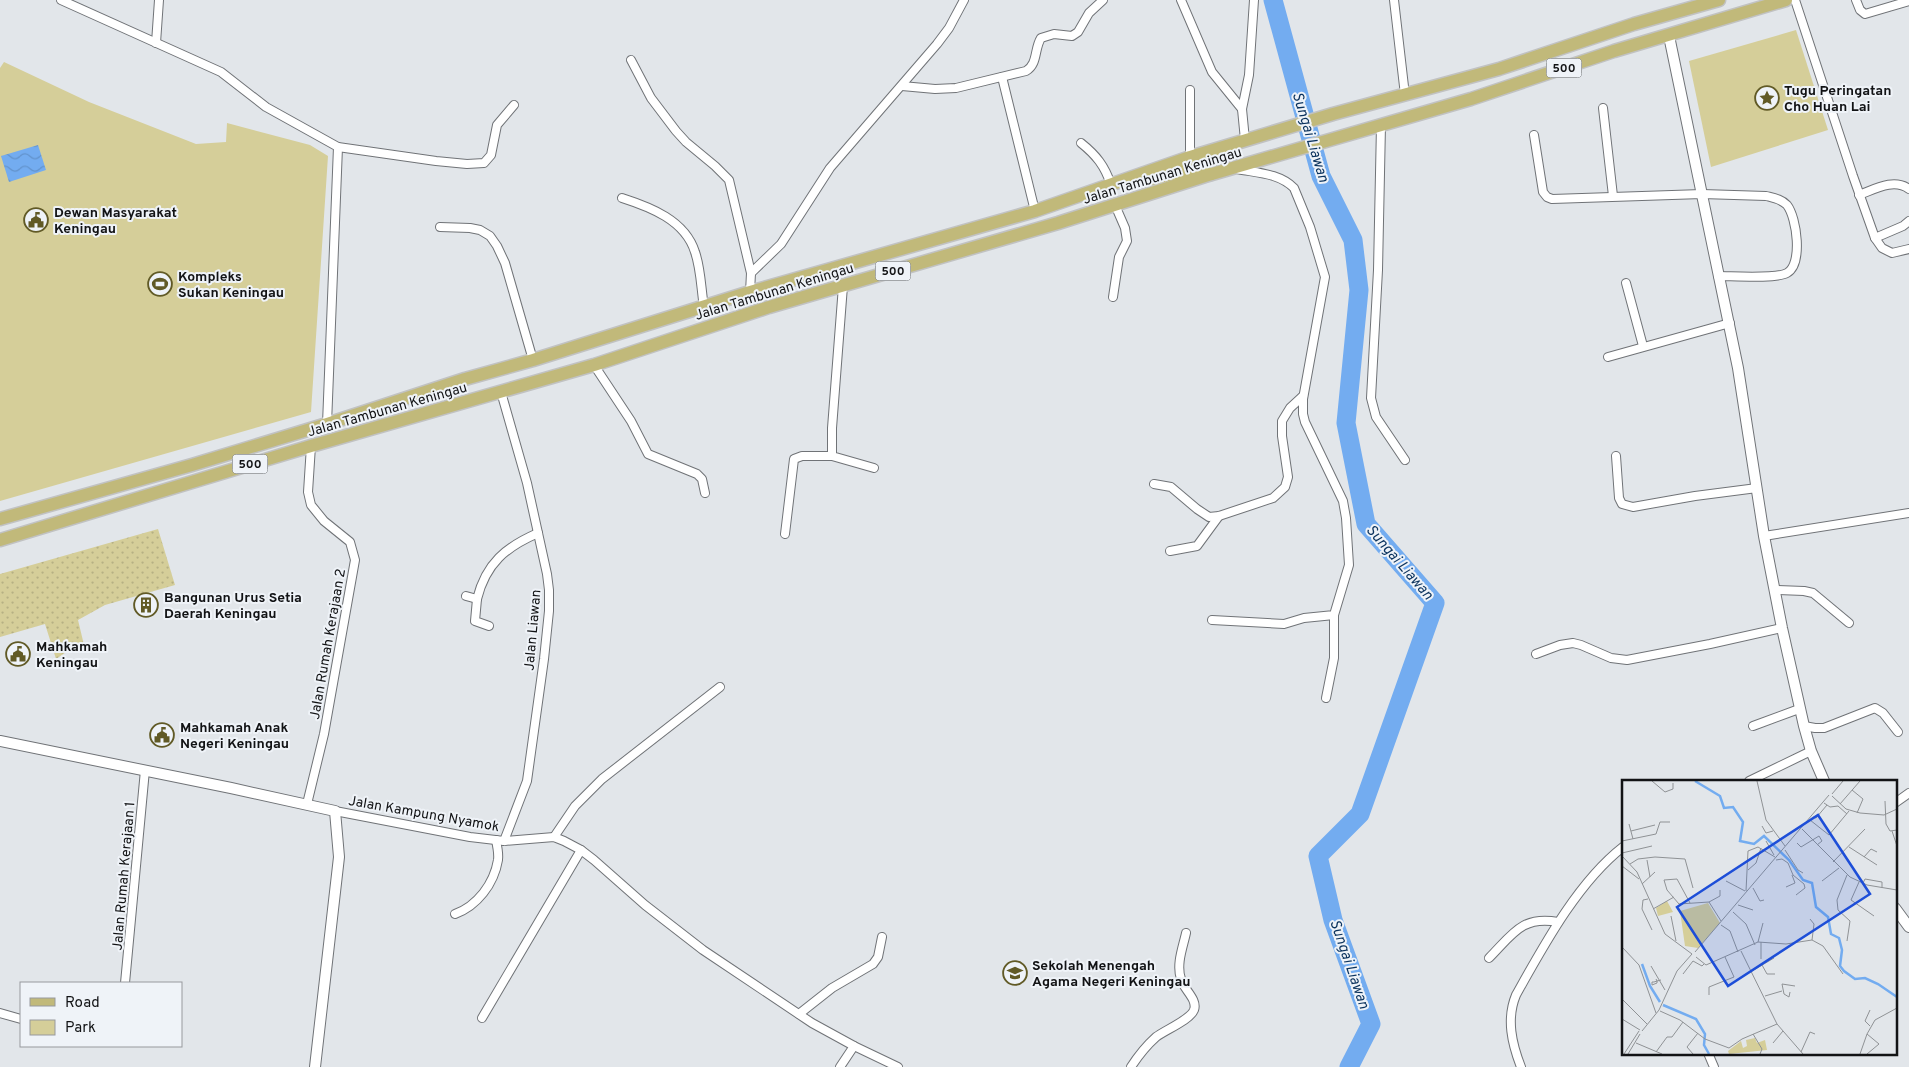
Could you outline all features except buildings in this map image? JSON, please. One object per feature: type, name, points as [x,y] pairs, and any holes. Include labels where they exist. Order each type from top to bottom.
[{"type":"main road","name":"Jalan Tambunan Keningau","points":[[0,519],[192,465],[750,292],[1035,211],[1190,157],[1277,130],[1499,69],[1634,24],[1719,0]]},
{"type":"main road","name":"Jalan Tambunan Keningau","points":[[0,540],[311,446],[594,365],[725,321],[1115,205],[1211,174],[1471,99],[1614,51],[1786,0]]},
{"type":"main road","points":[[1116,184],[1154,179],[1193,169],[1211,174]]},
{"type":"street","points":[[61,0],[221,72],[266,107],[338,148],[436,161],[467,164],[484,163],[491,156],[497,125],[514,106]]},
{"type":"street","points":[[156,43],[159,0]]},
{"type":"street","points":[[751,273],[780,244],[830,168],[937,44],[964,0]]},
{"type":"street","points":[[902,86],[935,89],[956,88],[1026,71],[1031,68],[1041,38],[1054,34],[1072,36],[1078,32],[1089,12],[1103,0]]},
{"type":"street","points":[[1181,0],[1212,72],[1242,109]]},
{"type":"street","points":[[1246,140],[1242,109],[1248,75],[1254,0]]},
{"type":"street","points":[[1394,0],[1405,95]]},
{"type":"street","points":[[1795,0],[1875,238],[1882,248],[1892,253],[1909,249]]},
{"type":"street","points":[[1856,0],[1860,10],[1865,14],[1909,1]]},
{"type":"street","points":[[1669,36],[1718,276],[1730,323],[1764,536],[1782,628],[1799,709],[1811,751],[1824,780]]},
{"type":"street","points":[[631,60],[651,98],[676,132],[716,166],[729,180],[751,273],[750,292]]},
{"type":"street","points":[[1002,77],[1035,211]]},
{"type":"street","points":[[1190,90],[1190,157]]},
{"type":"street","points":[[1603,108],[1614,196]]},
{"type":"street","points":[[1381,125],[1378,270],[1371,398],[1376,417],[1405,460]]},
{"type":"street","points":[[1534,135],[1543,192],[1552,199],[1702,194],[1776,198],[1787,205],[1796,224],[1794,266],[1788,272],[1778,276],[1718,276]]},
{"type":"street","points":[[1081,143],[1098,158],[1107,174],[1116,184]]},
{"type":"street","points":[[327,424],[338,148]]},
{"type":"street","points":[[1233,168],[1274,176],[1288,182],[1294,188],[1325,272],[1302,409],[1305,422],[1343,502],[1346,518],[1349,565],[1334,615],[1334,658],[1326,698]]},
{"type":"street","points":[[1859,195],[1893,184],[1901,184],[1909,189]]},
{"type":"street","points":[[622,198],[649,206],[661,213],[689,240],[695,251],[704,306]]},
{"type":"street","points":[[1113,297],[1118,257],[1127,241],[1125,228],[1115,205]]},
{"type":"street","points":[[1875,238],[1903,226],[1909,221]]},
{"type":"street","points":[[440,227],[480,230],[490,236],[497,246],[505,263],[532,360]]},
{"type":"street","points":[[1626,283],[1643,346]]},
{"type":"street","points":[[832,456],[832,428],[843,286]]},
{"type":"street","points":[[1608,357],[1730,323]]},
{"type":"street","points":[[594,365],[631,421],[648,454],[697,474],[702,479],[705,493]]},
{"type":"street","name":"Jalan Liawan","points":[[500,840],[527,781],[549,611],[548,574],[522,466],[501,392]]},
{"type":"street","points":[[1154,484],[1171,487],[1196,509],[1209,517],[1219,516],[1273,498],[1285,487],[1288,476],[1282,436],[1282,420],[1290,408],[1303,396]]},
{"type":"street","name":"Jalan Rumah Kerajaan 2","points":[[307,804],[324,734],[355,560],[350,542],[324,521],[310,505],[308,492],[311,446]]},
{"type":"street","points":[[785,534],[794,459],[802,456],[832,456],[874,468]]},
{"type":"street","points":[[1616,456],[1619,498],[1622,504],[1627,506],[1757,488]]},
{"type":"street","points":[[1764,536],[1909,513]]},
{"type":"street","points":[[1170,551],[1197,546],[1219,516]]},
{"type":"street","points":[[488,626],[475,621],[480,585],[495,561],[516,543],[538,533]]},
{"type":"street","points":[[1775,590],[1813,593],[1849,623]]},
{"type":"street","points":[[466,596],[477,599]]},
{"type":"street","points":[[1212,620],[1284,624],[1310,617],[1334,615]]},
{"type":"street","points":[[1536,654],[1560,645],[1574,643],[1612,658],[1627,660],[1782,628]]},
{"type":"street","points":[[720,687],[602,779],[575,806],[554,837],[581,850],[676,929],[799,1014],[882,1064],[898,1067]]},
{"type":"street","points":[[1804,726],[1824,728],[1875,708],[1883,713],[1898,732]]},
{"type":"street","points":[[1752,726],[1799,709]]},
{"type":"street","name":"Jalan Kampung Nyamok","points":[[0,741],[441,832],[500,840],[554,837]]},
{"type":"street","points":[[1750,780],[1811,751]]},
{"type":"street","name":"Jalan Rumah Kerajaan 1","points":[[126,982],[145,770]]},
{"type":"street","points":[[1896,802],[1909,793]]},
{"type":"street","points":[[315,1067],[339,857],[335,810]]},
{"type":"street","points":[[455,914],[468,910],[479,899],[489,883],[495,871],[500,840]]},
{"type":"street","points":[[1522,1067],[1514,1049],[1510,1022],[1512,1004],[1558,922],[1608,859],[1622,848]]},
{"type":"street","points":[[482,1018],[581,850]]},
{"type":"street","points":[[1896,909],[1908,923]]},
{"type":"street","points":[[1489,958],[1523,925],[1538,920],[1558,922]]},
{"type":"street","points":[[1132,1067],[1147,1046],[1157,1037],[1187,1018],[1194,1010],[1195,1003],[1181,980],[1180,973],[1180,959],[1186,933]]},
{"type":"street","points":[[799,1014],[832,988],[873,964],[878,957],[882,937]]},
{"type":"street","points":[[0,1013],[20,1019]]},
{"type":"street","points":[[840,1067],[854,1046]]},
{"type":"street","points":[[1708,1054],[1714,1067]]},
{"type":"green space","points":[[1796,30],[1828,130],[1711,167],[1689,61]]},
{"type":"green space","name":"Kompleks Sukan Keningau","points":[[4,62],[89,102],[196,144],[226,142],[227,123],[310,145],[328,156],[311,412],[0,501],[0,68]]},
{"type":"green space","points":[[158,529],[175,585],[105,605],[78,620],[84,645],[72,648],[56,659],[45,624],[0,637],[0,574]]},
{"type":"water","points":[[38,145],[46,170],[9,182],[1,156]]},
{"type":"waterway","name":"Sungai Liawan","points":[[1273,0],[1321,176],[1353,240],[1359,290],[1346,423],[1366,524],[1435,603],[1360,814],[1318,856],[1333,920],[1371,1024],[1349,1067]]},
{"type":"place","name":"Tugu Peringatan Cho Huan Lai","points":[[1767,98]]},
{"type":"place","name":"Dewan Masyarakat Keningau","points":[[36,220]]},
{"type":"place","name":"Kompleks Sukan Keningau","points":[[160,284]]},
{"type":"place","name":"Bangunan Urus Setia Daerah Keningau","points":[[146,605]]},
{"type":"place","name":"Mahkamah Keningau","points":[[18,654]]},
{"type":"place","name":"Mahkamah Anak Negeri Keningau","points":[[162,735]]},
{"type":"place","name":"Sekolah Menengah Agama Negeri Keningau","points":[[1015,973]]}]
